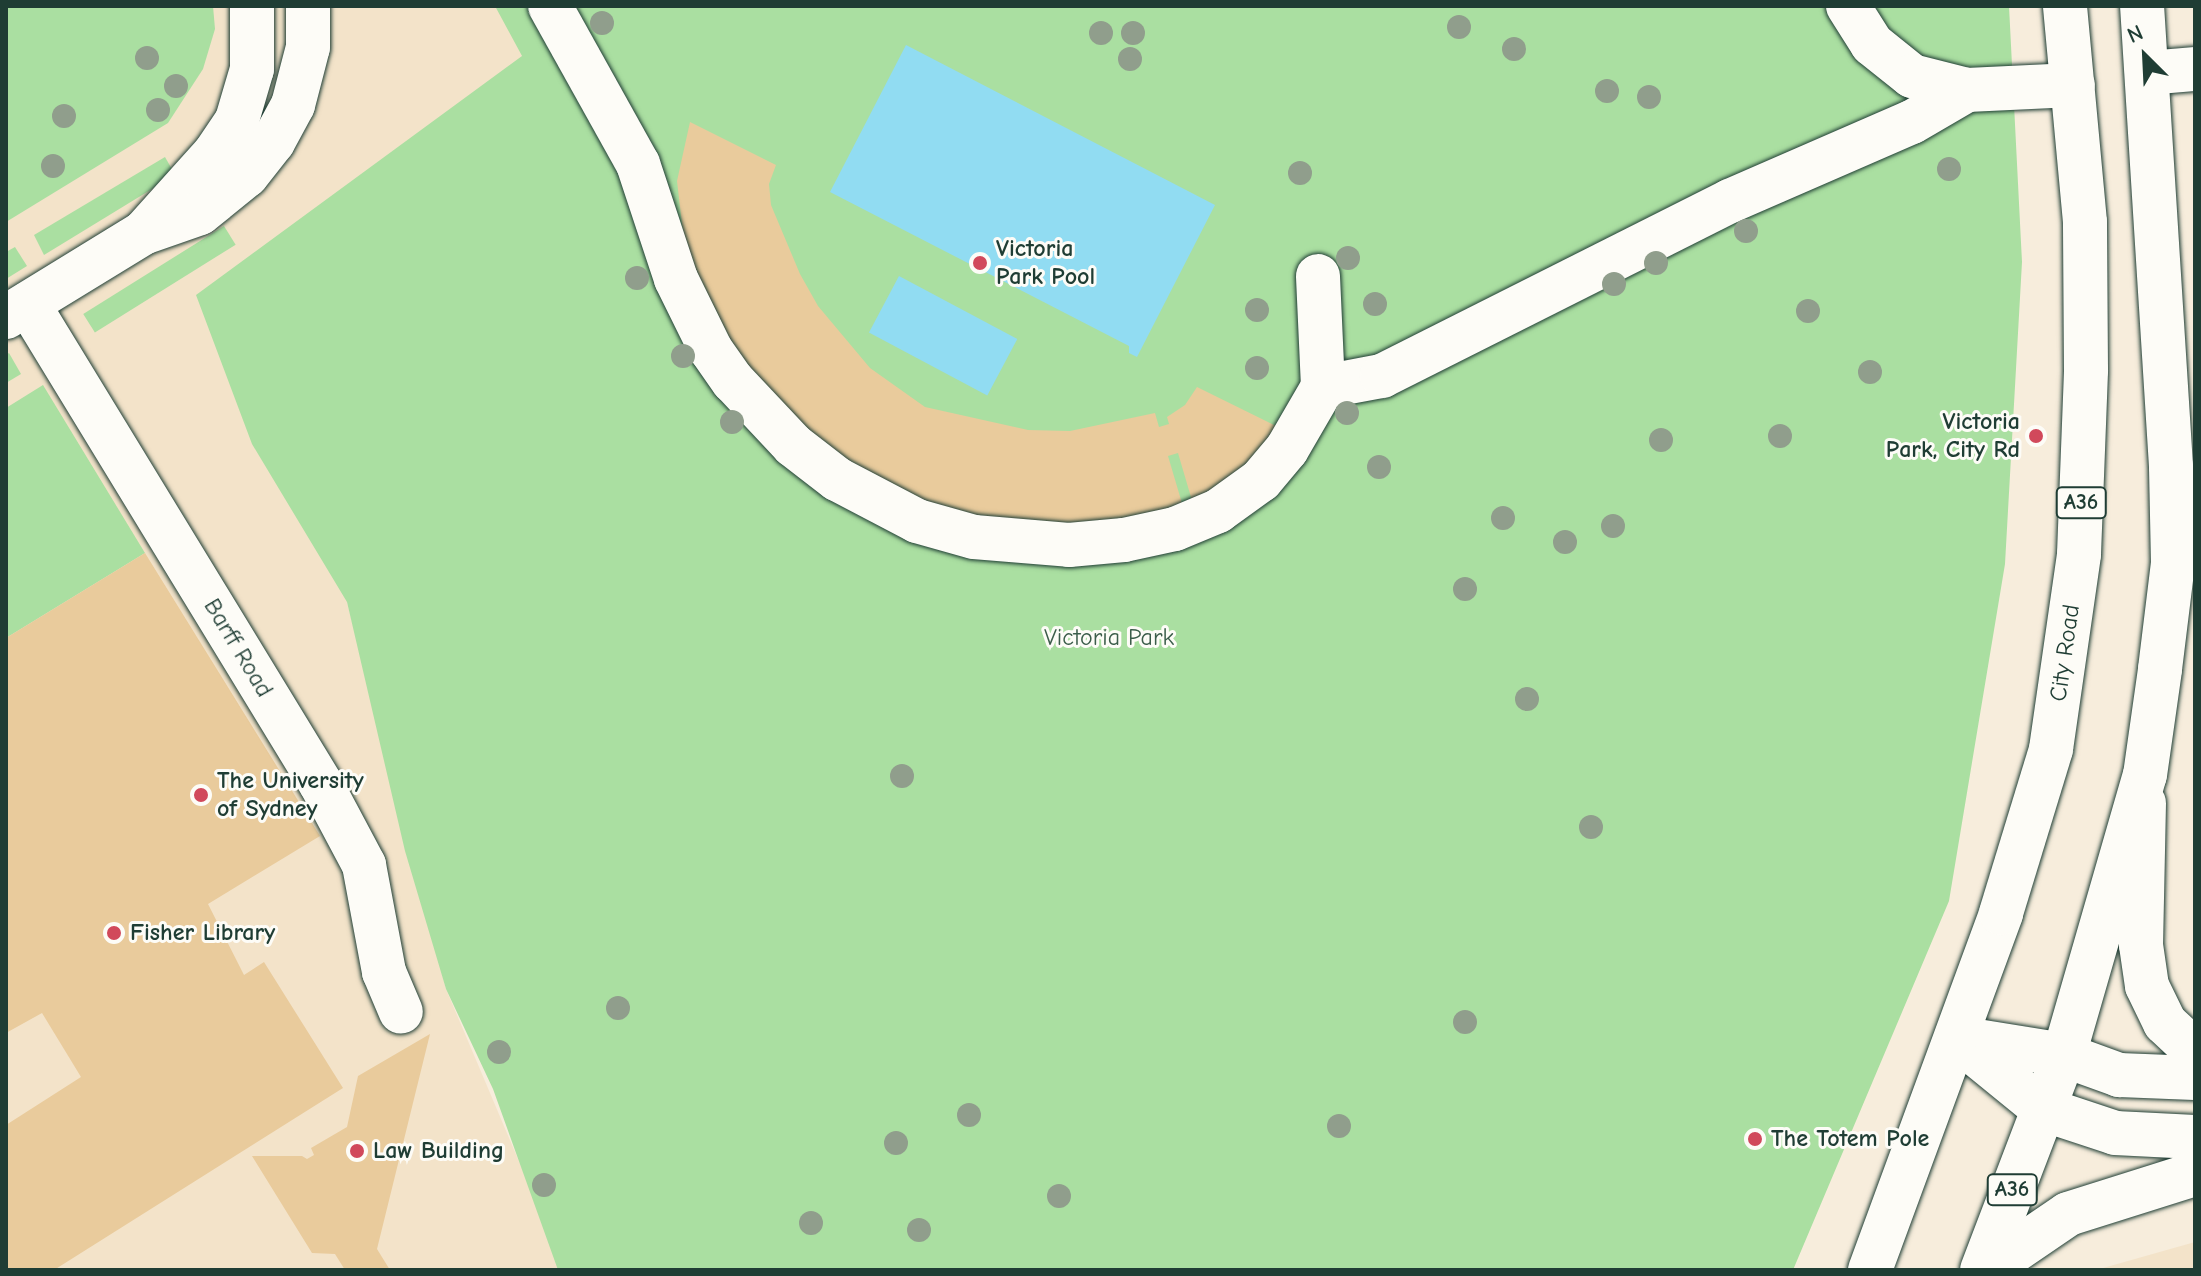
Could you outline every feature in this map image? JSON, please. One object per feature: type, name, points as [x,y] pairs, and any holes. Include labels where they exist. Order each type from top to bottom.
[{"type":"main road","points":[[143,233],[215,153],[237,120],[252,69],[252,6]]},
{"type":"main road","points":[[17,310],[143,233],[200,213],[247,175],[273,142],[293,105],[308,47],[308,6]]},
{"type":"main road","points":[[550,6],[638,164],[676,279],[711,350],[733,381],[793,445],[837,479],[917,521],[974,537],[1019,543],[1083,544],[1175,529],[1218,511],[1261,480],[1287,449],[1323,387],[1318,276]]},
{"type":"main road","points":[[1848,6],[1872,44],[1912,76],[1967,90],[2073,85]]},
{"type":"main road","name":"City Road","points":[[1870,1270],[2001,913],[2051,749],[2079,554],[2086,370],[2085,222],[2065,6]]},
{"type":"main road","name":"A36","points":[[1984,1270],[2064,1055],[2145,775],[2173,563],[2168,380],[2142,6]]},
{"type":"main road","points":[[2147,73],[2195,69]]},
{"type":"main road","points":[[1323,387],[1382,376],[1730,201],[1912,122],[1967,90]]},
{"type":"main road","name":"Barff Road","points":[[17,310],[321,784],[364,865],[384,972],[401,1012]]},
{"type":"main road","points":[[2145,775],[2141,945],[2147,986],[2165,1023],[2195,1051]]},
{"type":"main road","points":[[1956,1038],[2064,1055],[2119,1075],[2195,1078]]},
{"type":"main road","points":[[1956,1038],[2043,1109],[2115,1133],[2195,1137]]},
{"type":"main road","points":[[1984,1270],[2068,1214],[2195,1174]]},
{"type":"shaded area","name":"The University of Sydney","points":[[6,6],[497,6],[522,56],[347,602],[446,989],[565,1270],[6,1270]]},
{"type":"shaded area","points":[[2195,1242],[2195,1270],[2096,1270]]},
{"type":"green space","points":[[6,6],[213,6],[215,29],[203,69],[168,123],[6,222]]},
{"type":"green space","name":"Victoria Park","points":[[495,6],[2009,6],[2022,262],[2005,564],[1949,901],[1793,1270],[558,1270],[493,1089],[446,989],[405,851],[347,602],[252,444],[196,295],[522,56]]},
{"type":"green space","points":[[165,157],[173,171],[152,189],[44,255],[34,235]]},
{"type":"green space","points":[[224,226],[236,245],[95,333],[83,314]]},
{"type":"green space","points":[[15,247],[27,266],[6,279],[6,252]]},
{"type":"green space","points":[[9,353],[21,374],[6,383],[6,355]]},
{"type":"green space","points":[[43,385],[145,553],[6,638],[6,408]]},
{"type":"water","points":[[906,45],[1215,205],[1137,357],[1129,353],[1129,346],[830,192]]},
{"type":"water","points":[[899,276],[1017,339],[987,395],[869,333]]},
{"type":"building","points":[[690,122],[776,165],[769,184],[771,205],[800,274],[818,306],[870,368],[925,407],[1028,430],[1070,431],[1155,413],[1159,427],[1169,424],[1167,417],[1185,405],[1197,387],[1280,428],[1266,449],[1193,504],[1178,453],[1168,456],[1184,510],[1058,528],[942,510],[826,452],[740,366],[685,250],[677,181]]},
{"type":"building","name":"Fisher Library","points":[[145,553],[320,836],[208,904],[244,975],[264,962],[343,1088],[54,1270],[6,1270],[6,1125],[81,1077],[42,1013],[6,1033],[6,638]]},
{"type":"building","name":"Law Building","points":[[430,1034],[377,1249],[390,1270],[345,1270],[335,1254],[312,1253],[252,1156],[302,1156],[307,1159],[314,1155],[311,1148],[347,1127],[358,1076]]},
{"type":"place","name":"Victoria Park Pool","points":[[980,263]]},
{"type":"place","name":"Victoria Park, City Rd","points":[[2036,436]]},
{"type":"place","name":"The University of Sydney","points":[[201,795]]},
{"type":"place","name":"Fisher Library","points":[[114,933]]},
{"type":"place","name":"The Totem Pole","points":[[1755,1139]]},
{"type":"place","name":"Law Building","points":[[357,1151]]}]
